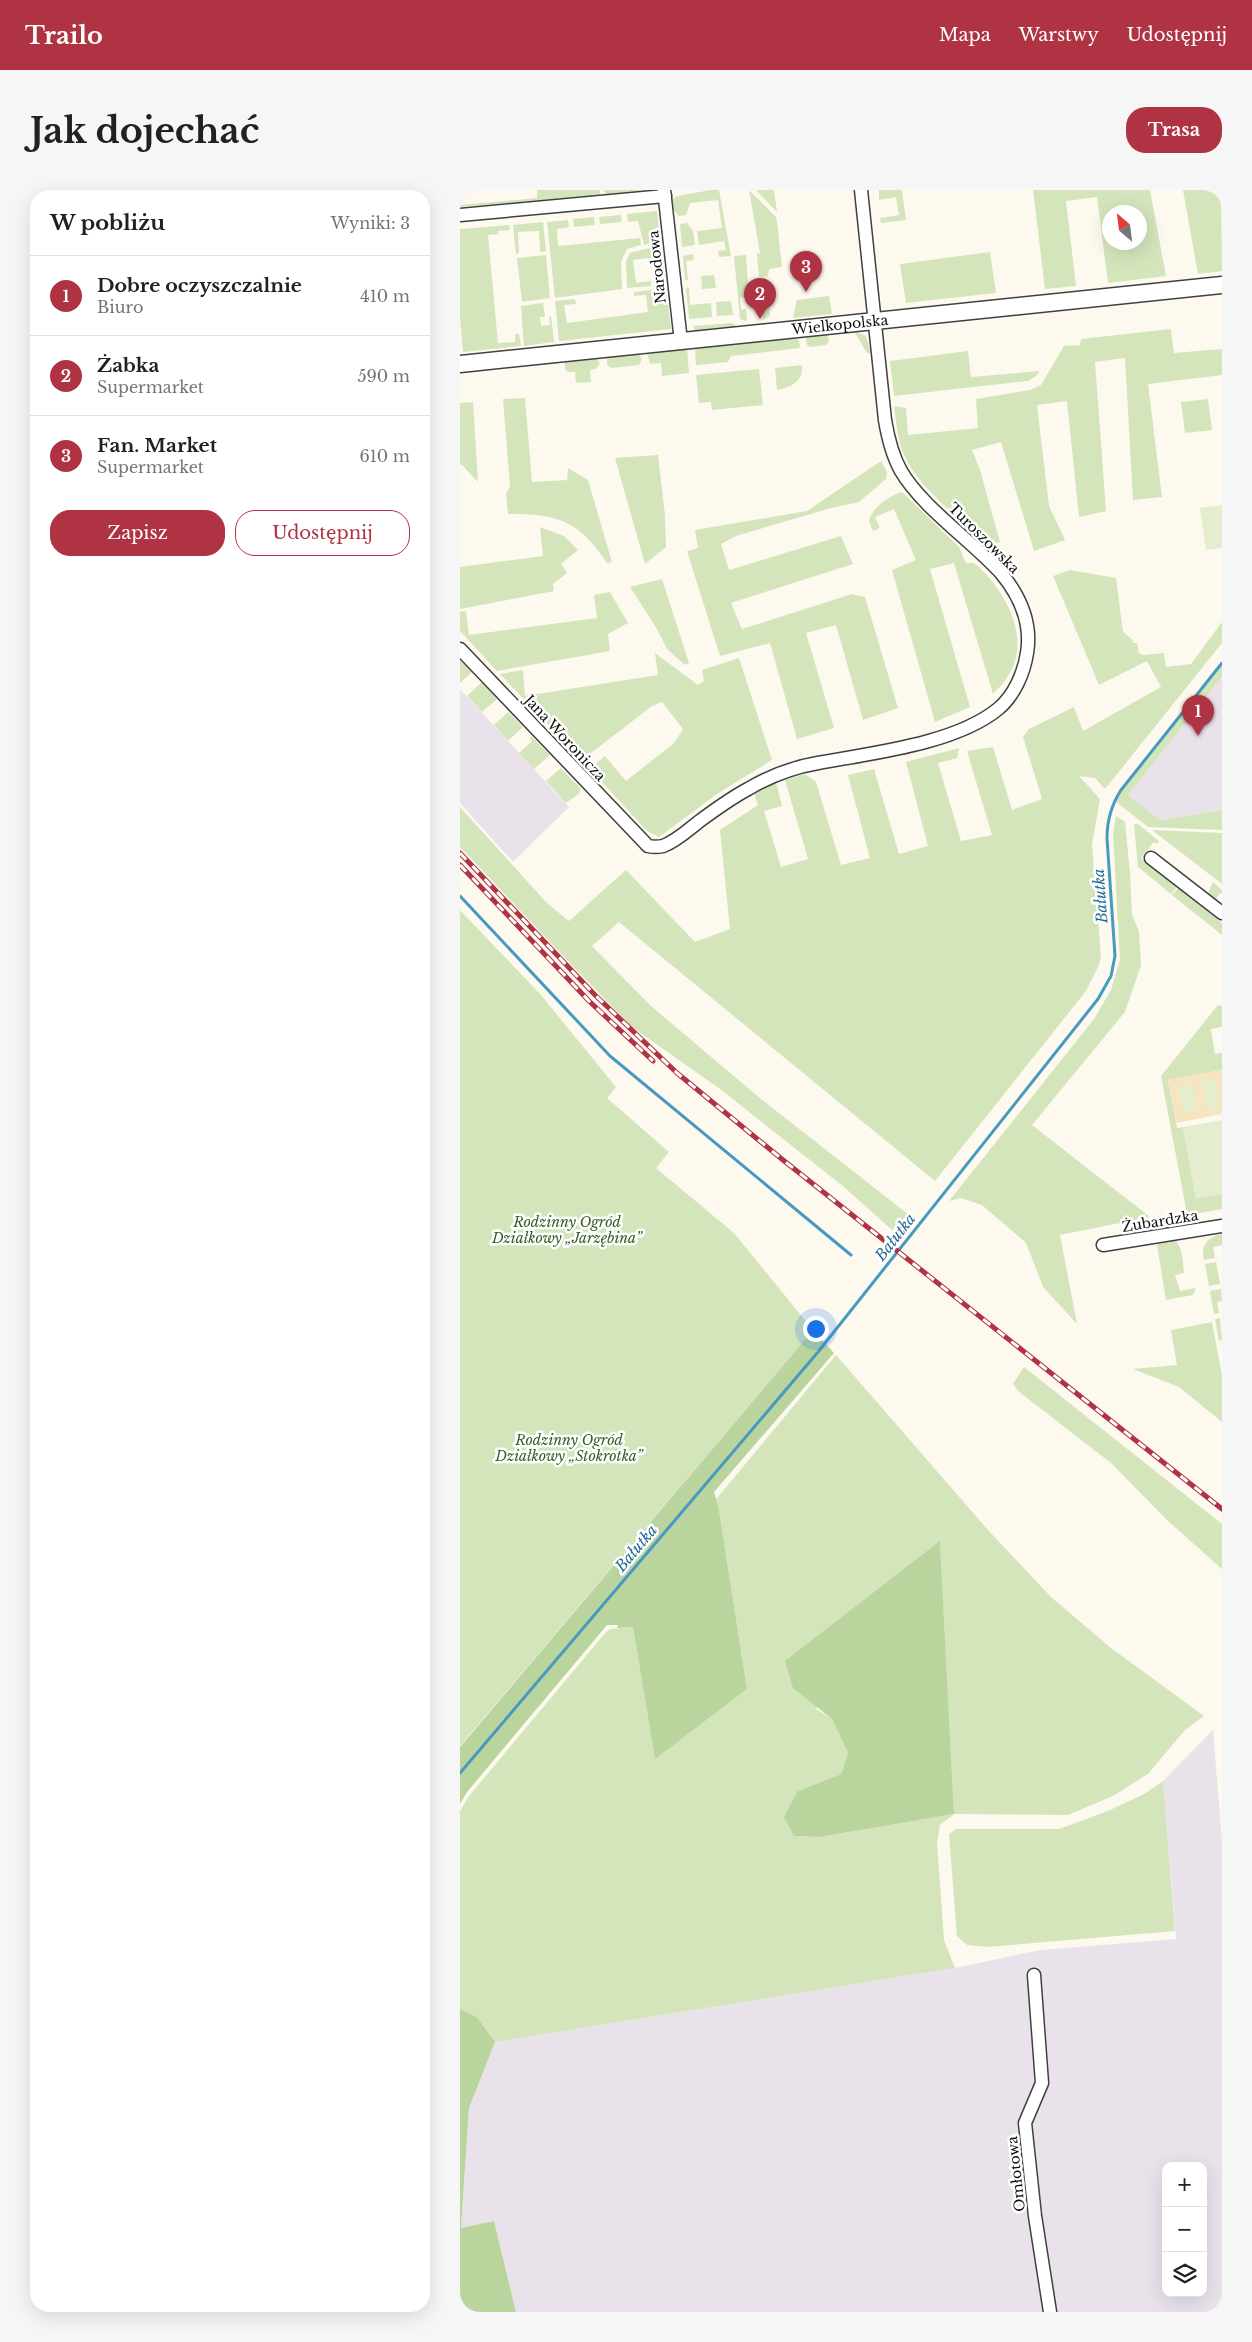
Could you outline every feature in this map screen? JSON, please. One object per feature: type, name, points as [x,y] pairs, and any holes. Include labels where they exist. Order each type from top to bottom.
[{"type":"street","name":"Turoszowska","points":[[648,846],[662,846],[673,841],[719,807],[772,776],[801,766],[923,742],[970,725],[991,714],[1004,703],[1022,672],[1027,652],[1028,632],[1025,615],[1013,590],[1001,574],[917,491],[902,472],[895,458],[885,420],[861,190]]},
{"type":"street","points":[[460,215],[664,193]]},
{"type":"street","name":"Narodowa","points":[[664,193],[680,342]]},
{"type":"street","name":"Wielkopolska","points":[[460,364],[1222,285]]},
{"type":"street","name":"Jana Woronicza","points":[[460,649],[648,846]]},
{"type":"street","points":[[1151,858],[1222,913]]},
{"type":"street","name":"Żubardzka","points":[[1103,1245],[1222,1226]]},
{"type":"street","name":"Omłotowa","points":[[1034,1975],[1042,2082],[1025,2123],[1035,2216],[1050,2312]]},
{"type":"shaded area","points":[[1222,677],[1222,810],[1160,820],[1128,795]]},
{"type":"shaded area","points":[[460,689],[569,807],[513,862],[460,803]]},
{"type":"shaded area","points":[[1213,1730],[1222,1841],[1222,2312],[516,2312],[494,2221],[461,2229],[469,2108],[495,2042],[955,1968],[1040,1950],[1176,1939],[1163,1781]]},
{"type":"green space","points":[[537,190],[600,190],[600,195],[460,207],[460,205],[537,198]]},
{"type":"green space","points":[[604,190],[650,190],[606,196]]},
{"type":"green space","points":[[719,190],[731,256],[719,257],[718,251],[726,250],[724,241],[699,245],[697,231],[722,228],[718,200],[690,203],[686,215],[679,216],[673,209],[672,199],[678,196]]},
{"type":"green space","points":[[749,190],[776,217],[777,221],[782,267],[769,269],[768,276],[759,277],[757,254],[760,253]]},
{"type":"green space","points":[[756,190],[774,190],[777,212]]},
{"type":"green space","points":[[879,190],[902,190],[906,220],[881,223],[880,218],[899,215],[896,197],[879,200]]},
{"type":"green space","points":[[1033,190],[1150,190],[1166,276],[1108,283],[1104,250],[1147,250],[1147,205],[1102,205],[1102,236],[1097,197],[1066,201],[1076,286],[1045,289]]},
{"type":"green space","points":[[1183,190],[1221,190],[1222,271],[1198,274]]},
{"type":"green space","points":[[657,211],[660,240],[644,245],[638,221],[628,222],[627,214]]},
{"type":"green space","points":[[621,215],[622,222],[600,224],[599,217]]},
{"type":"green space","points":[[594,217],[595,225],[574,227],[573,219]]},
{"type":"green space","points":[[568,220],[569,227],[557,229],[558,246],[640,238],[641,245],[627,249],[621,262],[622,289],[555,298],[547,222]]},
{"type":"green space","points":[[543,222],[546,251],[540,252],[539,231],[518,232],[519,253],[516,254],[513,225]]},
{"type":"green space","points":[[687,223],[693,231],[695,245],[682,247],[680,224]]},
{"type":"green space","points":[[509,225],[510,230],[498,231],[498,234],[488,235],[498,343],[515,342],[515,334],[519,334],[521,346],[463,352],[460,318],[460,229]]},
{"type":"green space","points":[[661,245],[665,277],[658,278],[656,257],[633,260],[636,283],[651,281],[651,286],[627,288],[626,261],[630,253]]},
{"type":"green space","points":[[990,252],[996,293],[906,303],[900,264]]},
{"type":"green space","points":[[693,254],[694,260],[686,261],[688,280],[685,280],[683,256]]},
{"type":"green space","points":[[546,255],[550,298],[522,302],[517,258]]},
{"type":"green space","points":[[746,255],[748,284],[745,290],[745,297],[740,298],[741,310],[746,309],[747,321],[740,319],[734,256]]},
{"type":"green space","points":[[714,275],[716,288],[702,289],[701,276]]},
{"type":"green space","points":[[767,284],[770,316],[763,320],[760,285]]},
{"type":"green space","points":[[689,287],[690,305],[711,303],[712,317],[689,319],[686,288]]},
{"type":"green space","points":[[666,288],[671,329],[559,341],[555,301],[575,299],[576,304],[564,305],[567,323],[648,312],[646,295],[634,296],[634,292]]},
{"type":"green space","points":[[829,296],[832,314],[793,318],[797,300]]},
{"type":"green space","points":[[731,301],[733,315],[717,316],[716,302]]},
{"type":"green space","points":[[543,303],[545,317],[540,317],[541,326],[550,325],[549,316],[551,316],[554,342],[524,346],[521,306]]},
{"type":"green space","points":[[732,323],[740,328],[694,333],[694,326]]},
{"type":"green space","points":[[1171,329],[1174,353],[1222,349],[1222,375],[1148,384],[1162,497],[1133,500],[1125,358],[1095,362],[1106,511],[1079,517],[1067,401],[1037,405],[1049,506],[1065,540],[1034,551],[1001,442],[972,450],[980,470],[1000,542],[990,546],[927,488],[907,461],[901,447],[894,406],[906,408],[908,435],[978,428],[976,399],[1030,390],[1041,385],[1064,346],[1080,345],[1081,339]]},
{"type":"green space","points":[[854,331],[866,336],[871,353],[867,353]]},
{"type":"green space","points":[[825,334],[828,336],[829,342],[826,345],[810,347],[807,345],[806,338],[808,335]]},
{"type":"green space","points":[[794,336],[799,341],[800,348],[731,356],[728,362],[696,365],[695,347]]},
{"type":"green space","points":[[687,348],[689,373],[662,376],[661,363],[650,364],[647,353],[649,351]]},
{"type":"green space","points":[[968,351],[971,377],[1040,371],[1028,381],[894,396],[890,361]]},
{"type":"green space","points":[[638,353],[642,359],[639,365],[611,368],[607,365],[607,357],[611,355]]},
{"type":"green space","points":[[595,357],[600,363],[596,369],[590,370],[591,382],[576,383],[575,372],[568,372],[565,369],[565,362],[568,359]]},
{"type":"green space","points":[[802,365],[801,375],[796,382],[777,390],[775,368]]},
{"type":"green space","points":[[759,369],[763,405],[712,410],[711,402],[699,403],[696,375]]},
{"type":"green space","points":[[525,398],[532,482],[567,480],[568,468],[588,480],[612,562],[607,563],[586,537],[565,522],[540,516],[508,514],[506,494],[510,487],[503,399]]},
{"type":"green space","points":[[1208,399],[1212,430],[1185,433],[1181,402]]},
{"type":"green space","points":[[473,402],[478,482],[460,465],[460,403]]},
{"type":"green space","points":[[658,455],[665,515],[666,547],[645,564],[615,458]]},
{"type":"green space","points":[[881,461],[887,472],[886,479],[859,502],[831,508],[736,536],[721,544],[729,570],[841,536],[853,564],[731,603],[742,629],[852,594],[865,597],[898,708],[863,720],[836,625],[806,633],[834,728],[797,739],[770,643],[720,656],[687,551],[698,548],[695,530],[807,511]]},
{"type":"green space","points":[[902,492],[959,547],[966,563],[974,563],[985,573],[1005,600],[1016,630],[1017,646],[1015,661],[1006,679],[993,694],[954,563],[930,569],[970,707],[935,722],[892,570],[916,560],[894,509],[875,517],[880,528],[873,531],[869,521],[874,511],[882,503]]},
{"type":"green space","points":[[1222,505],[1222,548],[1206,550],[1200,508]]},
{"type":"green space","points":[[540,527],[564,536],[578,550],[561,564],[567,573],[553,584],[554,591],[460,609],[460,567],[543,556]]},
{"type":"green space","points":[[1070,570],[1116,578],[1123,632],[1132,639],[1133,643],[1137,643],[1139,653],[1143,655],[1164,653],[1166,667],[1191,664],[1222,622],[1222,643],[1105,789],[1095,778],[1079,776],[1100,799],[1092,845],[1101,956],[1099,965],[1086,991],[935,1181],[619,922],[592,946],[651,1006],[761,1099],[909,1215],[892,1230],[844,1187],[720,1089],[632,1027],[460,847],[460,807],[546,902],[569,921],[626,870],[695,942],[730,929],[720,830],[758,805],[754,793],[776,782],[782,806],[764,811],[781,867],[808,859],[785,780],[805,774],[816,782],[841,865],[870,858],[848,775],[874,769],[899,854],[928,846],[906,762],[959,748],[957,758],[938,763],[961,841],[992,835],[967,751],[993,747],[1012,810],[1042,799],[1023,737],[1029,729],[1074,707],[1083,731],[1161,687],[1147,661],[1099,685],[1053,576]]},
{"type":"green space","points":[[662,579],[689,663],[685,665],[667,649],[657,629],[630,587]]},
{"type":"green space","points":[[610,592],[628,623],[608,634],[610,651],[497,671],[460,631],[460,612],[466,611],[469,635],[597,618],[594,595]]},
{"type":"green space","points":[[655,653],[698,685],[704,681],[702,670],[739,658],[772,760],[717,794],[659,837],[647,831],[590,769],[605,756],[626,781],[674,743],[683,729],[662,702],[652,706],[582,760],[500,674],[523,670],[525,696],[658,675]]},
{"type":"green space","points":[[460,659],[472,672],[460,683]]},
{"type":"green space","points":[[1222,663],[1222,677],[1128,795],[1160,820],[1222,810],[1222,830],[1148,827],[1115,801],[1121,790]]},
{"type":"green space","points":[[482,682],[497,699],[482,712],[467,696]]},
{"type":"green space","points":[[508,712],[523,727],[508,741],[494,725]]},
{"type":"green space","points":[[531,736],[550,755],[534,769],[519,753],[532,741]]},
{"type":"green space","points":[[561,768],[581,789],[579,794],[566,803],[546,781]]},
{"type":"green space","points":[[1116,816],[1125,822],[1132,915],[1139,931],[1141,965],[1125,1012],[1032,1125],[1150,1217],[1060,1235],[1077,1324],[1043,1287],[1026,1243],[982,1205],[961,1198],[949,1201],[1094,1019],[1111,990],[1120,960],[1113,834]]},
{"type":"green space","points":[[1134,824],[1138,824],[1159,841],[1157,844],[1154,842],[1141,858],[1177,887],[1171,894],[1138,867]]},
{"type":"green space","points":[[1152,830],[1222,833],[1222,884]]},
{"type":"green space","points":[[1213,882],[1222,890],[1222,894],[1220,893],[1216,899],[1208,893]]},
{"type":"green space","points":[[1178,888],[1222,923],[1222,935],[1172,895]]},
{"type":"green space","points":[[460,910],[541,995],[616,1087],[607,1098],[669,1152],[656,1168],[734,1233],[813,1330],[460,1746]]},
{"type":"green space","points":[[1218,1005],[1222,1006],[1222,1027],[1211,1029],[1215,1054],[1222,1053],[1222,1070],[1168,1080],[1177,1128],[1183,1127],[1196,1198],[1222,1194],[1222,1209],[1189,1215],[1187,1214],[1161,1076]]},
{"type":"green space","points":[[1215,1079],[1220,1106],[1207,1109],[1202,1082]]},
{"type":"green space","points":[[1192,1084],[1197,1110],[1184,1113],[1179,1086]]},
{"type":"green space","points":[[1222,1120],[1222,1194],[1196,1199],[1183,1127]]},
{"type":"green space","points":[[1222,1234],[1222,1245],[1213,1247],[1215,1258],[1204,1260],[1203,1250],[1206,1242],[1212,1237]]},
{"type":"green space","points":[[1172,1238],[1176,1241],[1183,1259],[1184,1273],[1175,1275],[1180,1291],[1196,1288],[1193,1295],[1166,1300],[1156,1239]]},
{"type":"green space","points":[[1216,1262],[1220,1284],[1209,1286],[1205,1264]]},
{"type":"green space","points":[[1221,1289],[1222,1301],[1217,1302],[1219,1313],[1214,1314],[1210,1291]]},
{"type":"green space","points":[[1220,1318],[1222,1340],[1219,1341],[1215,1319]]},
{"type":"green space","points":[[1212,1322],[1222,1375],[1222,1422],[1179,1387],[1133,1369],[1177,1365],[1171,1330]]},
{"type":"green space","points":[[813,1330],[834,1353],[714,1492],[718,1504],[747,1689],[655,1759],[633,1627],[617,1628],[618,1625],[607,1625],[467,1792],[460,1804],[460,1747]]},
{"type":"green space","points":[[836,1355],[988,1530],[1051,1597],[1111,1648],[1204,1716],[1185,1730],[1148,1774],[1113,1796],[1068,1815],[954,1814],[940,1825],[937,1843],[944,1940],[955,1968],[495,2042],[477,2017],[460,2009],[460,1811],[469,1796],[606,1632],[611,1629],[633,1627],[655,1758],[747,1689],[717,1498]],"holes":[[[940,1542],[954,1814],[820,1837],[794,1836],[798,1791],[841,1774],[848,1753],[832,1719],[816,1709]]]},
{"type":"green space","points":[[1024,1367],[1222,1524],[1222,1569],[1167,1520],[1111,1463],[1018,1391],[1013,1384]]},
{"type":"green space","points":[[940,1541],[954,1814],[820,1837],[794,1836],[784,1817],[798,1791],[841,1774],[848,1753],[832,1719],[793,1688],[785,1661]]},
{"type":"green space","points":[[1163,1781],[1175,1931],[988,1947],[967,1945],[957,1936],[949,1834],[956,1829],[1059,1829],[1108,1811],[1144,1794]]},
{"type":"green space","points":[[460,2009],[477,2017],[495,2042],[469,2108],[461,2228],[494,2221],[516,2312],[460,2312]]},
{"type":"sand","points":[[1222,1070],[1222,1114],[1176,1123],[1168,1080]]},
{"type":"waterway","name":"Bałutka","points":[[460,1773],[818,1352],[1098,999],[1111,976],[1115,956],[1107,838],[1109,819],[1113,807],[1121,790],[1222,663]]},
{"type":"waterway","points":[[460,896],[610,1056],[851,1255]]},
{"type":"railway","points":[[460,853],[595,995],[677,1073],[783,1160],[1222,1509]]},
{"type":"railway","points":[[460,865],[589,1001],[653,1061]]},
{"type":"place","name":"Fan. Market","points":[[806,292]]},
{"type":"place","name":"Żabka","points":[[760,319]]},
{"type":"place","name":"Dobre oczyszczalnie","points":[[1198,736]]},
{"type":"park label","name":"Rodzinny Ogród Działkowy „Jarzębina”","points":[[567,1230]]},
{"type":"park label","name":"Rodzinny Ogród Działkowy „Stokrotka”","points":[[569,1448]]}]
